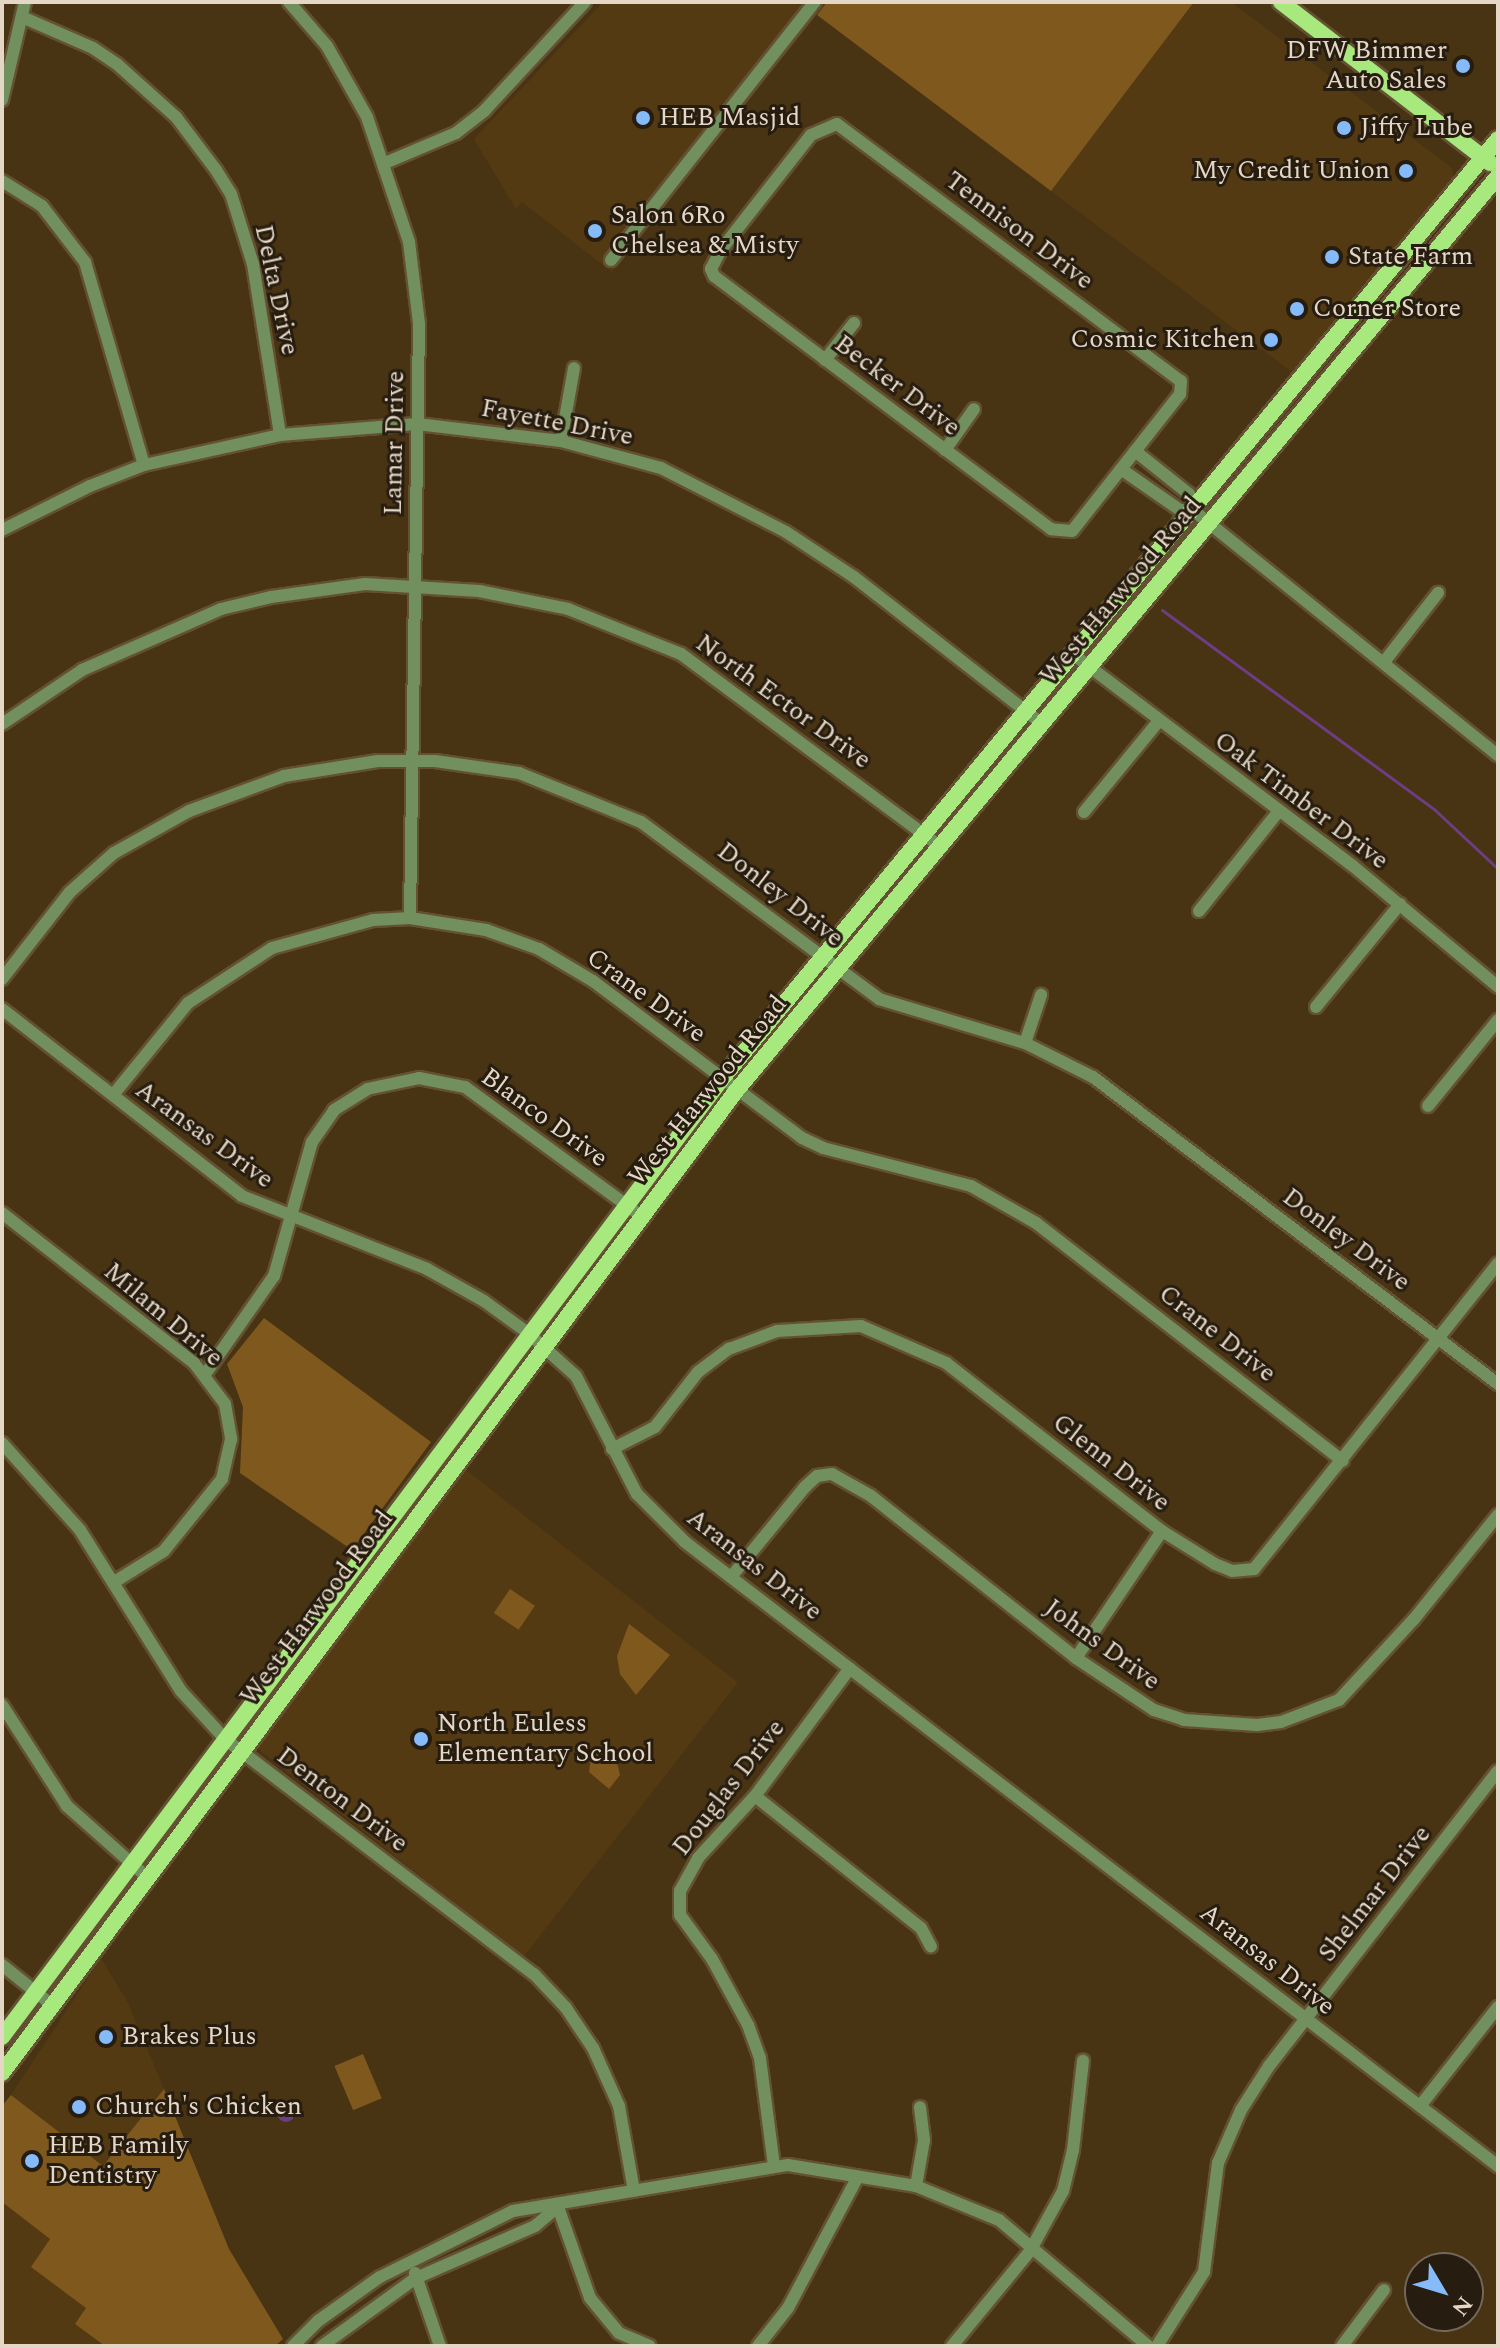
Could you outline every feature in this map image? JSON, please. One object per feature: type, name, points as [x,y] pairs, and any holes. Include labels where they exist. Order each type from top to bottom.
[{"type":"main road","points":[[1281,2],[1498,169]]},
{"type":"main road","name":"West Harwood Road","points":[[2,2073],[640,1215],[736,1091],[839,969],[1028,711],[1498,139]]},
{"type":"main road","name":"West Harwood Road","points":[[2,2037],[721,1080],[824,957],[1042,724],[1498,176]]},
{"type":"main road","points":[[1356,314],[1371,329]]},
{"type":"main road","points":[[314,1620],[330,1632]]},
{"type":"street","points":[[2,100],[25,2]]},
{"type":"street","name":"Lamar Drive","points":[[289,2],[345,76],[385,163],[409,242],[419,324],[410,918]]},
{"type":"street","points":[[385,163],[456,133],[485,110],[585,2]]},
{"type":"street","points":[[611,260],[815,2]]},
{"type":"street","name":"Delta Drive","points":[[22,17],[93,48],[118,65],[176,117],[231,194],[253,264],[280,435]]},
{"type":"street","name":"Tennison Drive","points":[[711,269],[811,135],[828,124],[854,134],[1181,381],[1180,394],[1135,451]]},
{"type":"street","points":[[2,181],[42,206],[85,262],[144,465]]},
{"type":"street","name":"Becker Drive","points":[[711,269],[825,360],[1061,532],[1072,531],[1121,469]]},
{"type":"street","points":[[825,360],[854,323]]},
{"type":"street","points":[[561,441],[574,368]]},
{"type":"street","points":[[945,450],[974,409]]},
{"type":"street","name":"Fayette Drive","points":[[2,530],[144,465],[280,435],[417,424],[561,441],[661,468],[786,532],[854,577],[1042,724]]},
{"type":"street","points":[[1194,511],[1180,510],[1121,469],[1135,451],[1189,494],[1194,511],[1208,524],[1498,755]]},
{"type":"street","name":"North Ector Drive","points":[[2,724],[82,670],[221,609],[315,589],[416,584],[568,609],[681,654],[932,840]]},
{"type":"street","points":[[1384,662],[1438,593]]},
{"type":"street","name":"Oak Timber Drive","points":[[1074,655],[1400,904],[1498,987]]},
{"type":"street","points":[[1084,812],[1158,722]]},
{"type":"street","name":"Donley Drive","points":[[2,979],[70,892],[114,853],[150,830],[284,776],[378,761],[410,761],[519,773],[604,804],[695,857],[839,969],[899,1008],[1025,1043],[1106,1085],[1498,1384]]},
{"type":"street","points":[[1199,911],[1278,812]]},
{"type":"street","points":[[1316,1007],[1400,904]]},
{"type":"street","name":"Crane Drive","points":[[113,1095],[188,1003],[242,965],[319,931],[410,918],[486,930],[539,949],[593,981],[736,1091],[823,1148],[971,1186],[1036,1223],[1343,1461]]},
{"type":"street","points":[[1025,1043],[1041,995]]},
{"type":"street","name":"Aransas Drive","points":[[2,1009],[242,1196],[292,1219],[427,1269],[484,1301],[528,1333],[583,1386],[612,1449],[651,1510],[731,1577],[1498,2166]]},
{"type":"street","points":[[1428,1106],[1498,1020]]},
{"type":"street","name":"Blanco Drive","points":[[206,1373],[274,1276],[312,1142],[334,1110],[367,1089],[419,1078],[465,1087],[640,1215]]},
{"type":"street","name":"Milam Drive","points":[[2,1213],[206,1373],[230,1423],[222,1479],[164,1551],[116,1581]]},
{"type":"street","name":"Glenn Drive","points":[[612,1449],[655,1427],[698,1372],[729,1349],[777,1331],[861,1326],[946,1363],[1162,1531],[1215,1564],[1232,1571],[1254,1569],[1343,1461],[1436,1336],[1498,1263]]},
{"type":"street","name":"Denton Drive","points":[[2,1443],[61,1505],[116,1581],[181,1691],[225,1739],[534,1974],[566,2008],[593,2048],[619,2106],[634,2191]]},
{"type":"street","name":"Johns Drive","points":[[731,1577],[805,1487],[817,1476],[832,1474],[871,1496],[1076,1658],[1154,1710],[1184,1720],[1223,1726],[1281,1722],[1339,1700],[1414,1619],[1498,1515]]},
{"type":"street","points":[[1076,1658],[1162,1531]]},
{"type":"street","name":"Douglas Drive","points":[[774,2166],[769,2109],[748,2025],[712,1959],[680,1915],[680,1891],[698,1858],[755,1796],[850,1668]]},
{"type":"street","points":[[2,1705],[67,1806],[148,1878]]},
{"type":"street","name":"Shelmar Drive","points":[[1157,2346],[1204,2272],[1218,2163],[1226,2141],[1269,2066],[1498,1771]]},
{"type":"street","points":[[755,1796],[921,1928],[931,1947]]},
{"type":"street","points":[[2,1965],[52,2005]]},
{"type":"street","points":[[1420,2106],[1498,2007]]},
{"type":"street","points":[[952,2346],[1030,2251],[1063,2191],[1073,2150],[1083,2061]]},
{"type":"street","points":[[916,2186],[924,2140],[920,2107]]},
{"type":"street","points":[[302,2343],[341,2303],[409,2259],[513,2211],[537,2204],[558,2207],[774,2166],[916,2186],[999,2220],[1030,2251],[1148,2346]]},
{"type":"street","points":[[758,2346],[788,2308],[857,2178]]},
{"type":"street","points":[[322,2346],[416,2278],[535,2226],[558,2207]]},
{"type":"street","points":[[558,2207],[590,2298],[619,2333],[649,2346]]},
{"type":"street","points":[[409,2259],[440,2346]]},
{"type":"street","points":[[1342,2346],[1384,2290]]},
{"type":"shaded area","points":[[603,2],[827,2],[612,272],[522,202],[516,209],[474,139]]},
{"type":"shaded area","points":[[827,2],[1194,2],[1051,191],[817,15]]},
{"type":"shaded area","points":[[1194,2],[1231,2],[1452,168],[1453,178],[1292,372],[1051,191]]},
{"type":"shaded area","points":[[264,1318],[431,1442],[352,1550],[240,1473],[243,1407],[227,1364]]},
{"type":"shaded area","points":[[466,1470],[738,1682],[524,1957],[252,1744]]},
{"type":"shaded area","points":[[510,1589],[535,1606],[519,1630],[494,1613]]},
{"type":"shaded area","points":[[629,1624],[670,1655],[636,1695],[620,1674],[617,1656]]},
{"type":"shaded area","points":[[592,1751],[602,1751],[617,1763],[620,1775],[609,1789],[589,1772]]},
{"type":"shaded area","points":[[101,1958],[128,2003],[164,2089],[103,2166],[11,2095]]},
{"type":"shaded area","points":[[363,2054],[382,2098],[353,2110],[334,2066]]},
{"type":"shaded area","points":[[164,2089],[229,2249],[283,2339],[275,2346],[105,2346],[75,2324],[86,2308],[31,2267],[50,2239],[2,2202],[2,2106],[11,2095],[103,2166]]},
{"type":"shaded area","points":[[286,2104],[295,2113],[286,2122],[277,2113]]},
{"type":"shaded area","points":[[2,2202],[50,2239],[32,2267],[87,2308],[76,2324],[105,2346],[2,2346]]},
{"type":"waterway","points":[[1162,610],[1435,810],[1498,869]]},
{"type":"place","name":"DFW Bimmer Auto Sales","points":[[1463,66]]},
{"type":"place","name":"HEB Masjid","points":[[643,118]]},
{"type":"place","name":"Jiffy Lube","points":[[1344,128]]},
{"type":"place","name":"My Credit Union","points":[[1406,171]]},
{"type":"place","name":"Salon 6Ro Chelsea & Misty","points":[[595,231]]},
{"type":"place","name":"State Farm","points":[[1332,257]]},
{"type":"place","name":"Corner Store","points":[[1297,309]]},
{"type":"place","name":"Cosmic Kitchen","points":[[1271,340]]},
{"type":"place","name":"North Euless Elementary School","points":[[421,1739]]},
{"type":"place","name":"Brakes Plus","points":[[106,2037]]},
{"type":"place","name":"Church's Chicken","points":[[79,2107]]},
{"type":"place","name":"HEB Family Dentistry","points":[[32,2161]]}]
